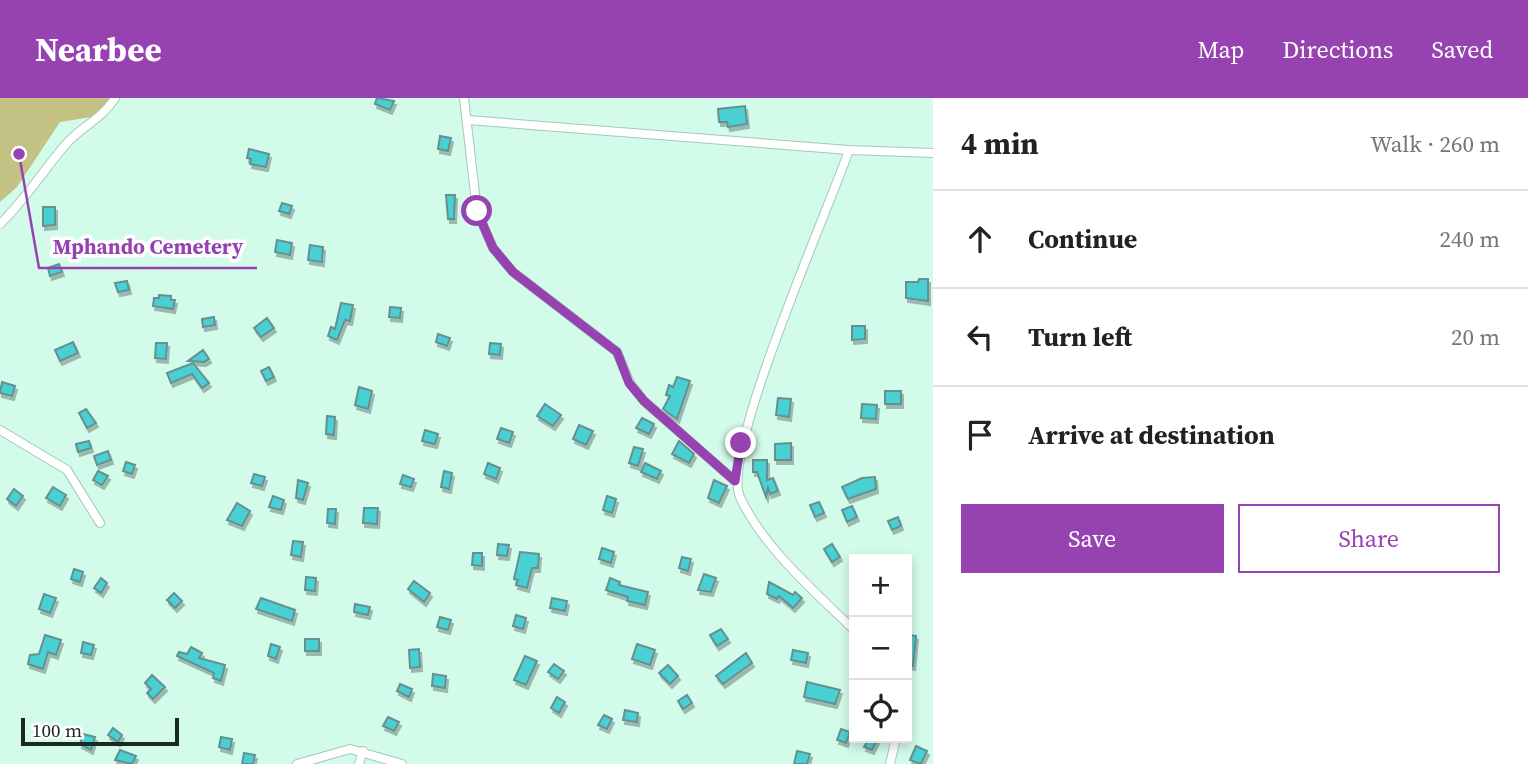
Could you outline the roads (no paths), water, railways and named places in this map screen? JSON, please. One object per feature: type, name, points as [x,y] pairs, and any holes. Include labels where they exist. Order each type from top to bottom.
[{"type":"street","points":[[0,224],[18,207],[68,141],[104,115],[115,98]]},
{"type":"street","points":[[464,98],[477,211],[493,248],[513,272],[617,352],[629,383],[644,401],[735,481]]},
{"type":"street","points":[[468,120],[849,150],[933,153]]},
{"type":"street","points":[[849,150],[765,373],[741,443],[735,481],[740,497],[770,542],[802,580],[849,624]]},
{"type":"street","points":[[0,430],[67,470],[100,523]]},
{"type":"street","points":[[890,764],[895,743]]},
{"type":"street","points":[[297,764],[337,751],[363,751],[402,764]]},
{"type":"street","points":[[359,764],[363,751]]},
{"type":"place","name":"Mphando Cemetery","points":[[19,154]]}]
